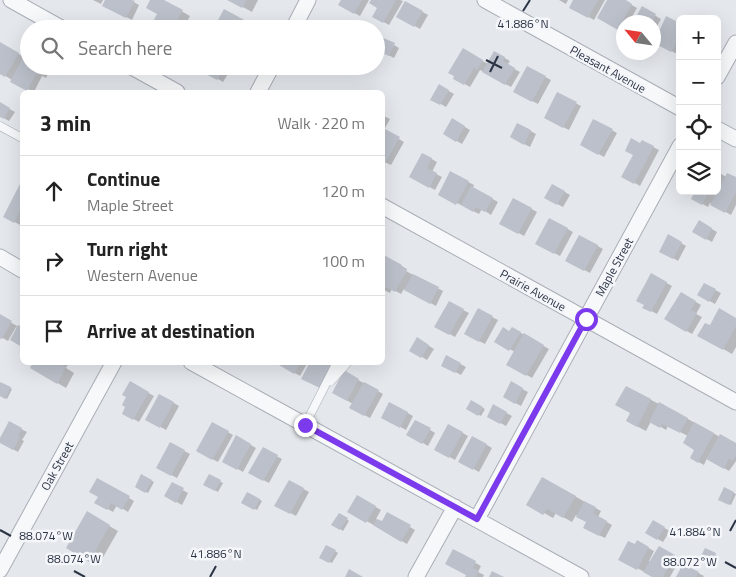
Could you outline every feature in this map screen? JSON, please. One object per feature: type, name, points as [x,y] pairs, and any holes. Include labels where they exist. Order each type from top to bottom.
[{"type":"street","points":[[11,0],[47,20]]},
{"type":"street","points":[[298,20],[308,0]]},
{"type":"street","name":"Pleasant Avenue","points":[[485,0],[676,106]]},
{"type":"street","points":[[721,70],[736,43]]},
{"type":"street","points":[[147,75],[174,90]]},
{"type":"street","points":[[259,90],[267,75]]},
{"type":"street","points":[[721,131],[736,139]]},
{"type":"street","name":"Maple Street","points":[[477,519],[678,150]]},
{"type":"street","name":"Prairie Avenue","points":[[385,208],[736,402]]},
{"type":"street","points":[[0,257],[20,269]]},
{"type":"street","name":"Oak Street","points":[[0,570],[112,365]]},
{"type":"street","points":[[196,365],[581,577]]},
{"type":"street","points":[[416,577],[454,507]]},
{"type":"lane","points":[[0,126],[20,137]]},
{"type":"lane","points":[[305,425],[336,365]]},
{"type":"lane","points":[[323,390],[345,365]]},
{"type":"building","points":[[105,0],[135,1],[126,18],[102,6]]},
{"type":"building","points":[[150,0],[164,0],[183,10],[177,20],[154,20],[157,14],[146,8]]},
{"type":"building","points":[[227,0],[247,0],[242,8]]},
{"type":"building","points":[[341,0],[362,0],[354,14],[338,5]]},
{"type":"building","points":[[371,0],[396,0],[385,20],[378,20],[372,17],[377,8],[369,3]]},
{"type":"building","points":[[573,0],[598,0],[588,18],[569,8]]},
{"type":"building","points":[[607,0],[626,0],[632,4],[626,15],[616,15],[616,29],[597,18]]},
{"type":"building","points":[[405,1],[423,11],[414,27],[396,17]]},
{"type":"building","points":[[642,6],[656,14],[656,15],[637,15]]},
{"type":"building","points":[[224,9],[244,20],[218,20]]},
{"type":"building","points":[[666,16],[676,21],[676,43],[671,52],[661,47],[661,27]]},
{"type":"building","points":[[385,39],[395,43],[389,56],[385,54]]},
{"type":"building","points":[[0,42],[19,53],[5,77],[0,74]]},
{"type":"building","points":[[463,48],[483,60],[477,70],[474,68],[464,85],[453,79],[454,76],[448,73]]},
{"type":"building","points":[[494,51],[505,57],[503,61],[515,68],[505,85],[482,72]]},
{"type":"building","points":[[20,63],[20,75],[35,75],[28,90],[10,82]]},
{"type":"building","points":[[527,66],[546,76],[532,102],[513,92]]},
{"type":"building","points":[[207,75],[220,75],[217,80]]},
{"type":"building","points":[[439,84],[449,90],[440,105],[430,100]]},
{"type":"building","points":[[557,92],[577,102],[563,128],[544,118]]},
{"type":"building","points":[[0,102],[10,108],[4,119],[0,117]]},
{"type":"building","points":[[452,118],[465,126],[456,142],[443,134]]},
{"type":"building","points":[[593,119],[613,129],[598,155],[580,145]]},
{"type":"building","points":[[517,123],[531,130],[524,145],[510,137]]},
{"type":"building","points":[[385,129],[400,137],[385,163]]},
{"type":"building","points":[[631,138],[640,143],[642,140],[654,146],[634,184],[621,177],[633,155],[625,151]]},
{"type":"building","points":[[422,153],[432,158],[427,168],[437,173],[429,188],[409,177]]},
{"type":"building","points":[[450,171],[469,181],[456,205],[438,195]]},
{"type":"building","points":[[727,173],[736,177],[736,192],[725,213],[710,205],[715,195],[721,195],[721,184]]},
{"type":"building","points":[[20,184],[20,211],[14,223],[3,217]]},
{"type":"building","points":[[552,184],[565,191],[557,205],[544,198]]},
{"type":"building","points":[[471,186],[493,198],[485,212],[476,207],[473,212],[461,205]]},
{"type":"building","points":[[693,195],[707,195],[702,205],[691,199]]},
{"type":"building","points":[[513,198],[532,208],[518,234],[499,224]]},
{"type":"building","points":[[549,218],[568,228],[554,254],[535,244]]},
{"type":"building","points":[[699,220],[712,228],[706,240],[692,232]]},
{"type":"building","points":[[668,234],[682,242],[673,259],[659,252]]},
{"type":"building","points":[[579,235],[598,245],[584,271],[565,261]]},
{"type":"building","points":[[385,256],[407,270],[395,292],[386,287],[385,288]]},
{"type":"building","points":[[651,273],[667,282],[651,312],[642,308],[644,305],[636,301]]},
{"type":"building","points":[[413,274],[439,287],[430,304],[404,290]]},
{"type":"building","points":[[704,283],[716,289],[709,302],[697,295]]},
{"type":"building","points":[[681,292],[696,301],[691,310],[697,313],[686,332],[664,319]]},
{"type":"building","points":[[449,301],[464,309],[449,335],[434,327]]},
{"type":"building","points":[[478,308],[493,316],[479,342],[464,334]]},
{"type":"building","points":[[719,308],[736,318],[736,326],[723,350],[697,336],[705,323],[710,325]]},
{"type":"building","points":[[0,314],[12,321],[2,339],[0,338]]},
{"type":"building","points":[[18,325],[20,326],[20,346],[10,340]]},
{"type":"building","points":[[503,327],[509,331],[512,327],[521,332],[509,351],[494,342]]},
{"type":"building","points":[[524,333],[544,345],[526,376],[506,365]]},
{"type":"building","points":[[417,337],[429,345],[421,358],[409,351]]},
{"type":"building","points":[[446,355],[461,363],[455,373],[441,366]]},
{"type":"building","points":[[32,365],[63,365],[66,367],[57,384],[30,368]]},
{"type":"building","points":[[279,365],[299,365],[294,374]]},
{"type":"building","points":[[308,365],[332,365],[320,388],[301,379]]},
{"type":"building","points":[[344,370],[359,379],[347,401],[332,393]]},
{"type":"building","points":[[130,381],[149,392],[133,420],[122,414],[125,407],[122,405],[126,397],[122,395]]},
{"type":"building","points":[[511,381],[523,388],[515,404],[503,397]]},
{"type":"building","points":[[0,382],[11,387],[5,399],[0,396]]},
{"type":"building","points":[[364,382],[379,390],[364,416],[349,408]]},
{"type":"building","points":[[626,386],[651,399],[637,427],[626,421],[630,413],[615,405]]},
{"type":"building","points":[[159,394],[174,402],[160,428],[145,420]]},
{"type":"building","points":[[471,400],[483,407],[478,416],[466,409]]},
{"type":"building","points":[[389,402],[408,412],[400,428],[381,418]]},
{"type":"building","points":[[659,402],[688,418],[680,433],[662,424],[660,428],[649,422]]},
{"type":"building","points":[[493,404],[507,412],[500,424],[487,417]]},
{"type":"building","points":[[415,420],[431,428],[422,444],[406,435]]},
{"type":"building","points":[[9,421],[22,428],[18,436],[20,437],[13,450],[0,443],[0,438]]},
{"type":"building","points":[[212,422],[229,431],[212,460],[196,451]]},
{"type":"building","points":[[694,422],[714,433],[698,463],[690,458],[694,450],[683,443]]},
{"type":"building","points":[[448,424],[463,432],[449,458],[434,450]]},
{"type":"building","points":[[720,434],[736,443],[736,455],[733,461],[729,458],[724,469],[706,459]]},
{"type":"building","points":[[236,435],[251,444],[237,470],[222,462]]},
{"type":"building","points":[[472,436],[487,444],[473,470],[458,462]]},
{"type":"building","points":[[170,442],[185,450],[171,476],[156,468]]},
{"type":"building","points":[[263,447],[278,455],[263,481],[248,473]]},
{"type":"building","points":[[141,474],[152,480],[145,493],[135,487]]},
{"type":"building","points":[[209,474],[221,480],[215,491],[203,485]]},
{"type":"building","points":[[542,477],[576,496],[563,518],[547,509],[543,515],[526,505]]},
{"type":"building","points":[[97,478],[130,496],[122,510],[111,503],[107,510],[94,503],[98,497],[89,492]]},
{"type":"building","points":[[289,480],[304,488],[290,514],[274,506]]},
{"type":"building","points":[[172,482],[184,488],[176,503],[164,496]]},
{"type":"building","points":[[724,487],[734,492],[729,505],[718,500]]},
{"type":"building","points":[[247,492],[260,499],[254,510],[241,503]]},
{"type":"building","points":[[357,495],[376,506],[366,523],[347,512]]},
{"type":"building","points":[[584,501],[596,507],[593,513],[607,521],[599,536],[583,528],[586,522],[576,517]]},
{"type":"building","points":[[87,511],[110,525],[89,562],[66,548]]},
{"type":"building","points":[[387,512],[411,525],[401,542],[373,525],[377,519],[382,521]]},
{"type":"building","points":[[339,513],[348,518],[340,530],[331,525]]},
{"type":"building","points":[[653,520],[665,527],[657,540],[645,533]]},
{"type":"building","points":[[637,540],[649,547],[637,570],[618,560],[628,541],[635,544]]},
{"type":"building","points":[[326,545],[336,550],[329,563],[319,558]]},
{"type":"building","points":[[659,546],[675,555],[663,577],[652,577],[643,572]]},
{"type":"building","points":[[705,548],[716,553],[711,564],[700,558]]},
{"type":"building","points":[[453,549],[476,561],[473,568],[479,571],[476,577],[465,577],[466,575],[445,564]]},
{"type":"building","points":[[683,564],[699,572],[696,577],[676,577]]},
{"type":"building","points":[[349,569],[363,577],[345,577]]},
{"type":"building","points":[[492,571],[504,577],[489,577]]},
{"type":"route","points":[[305,425],[477,519],[586,319]]}]
